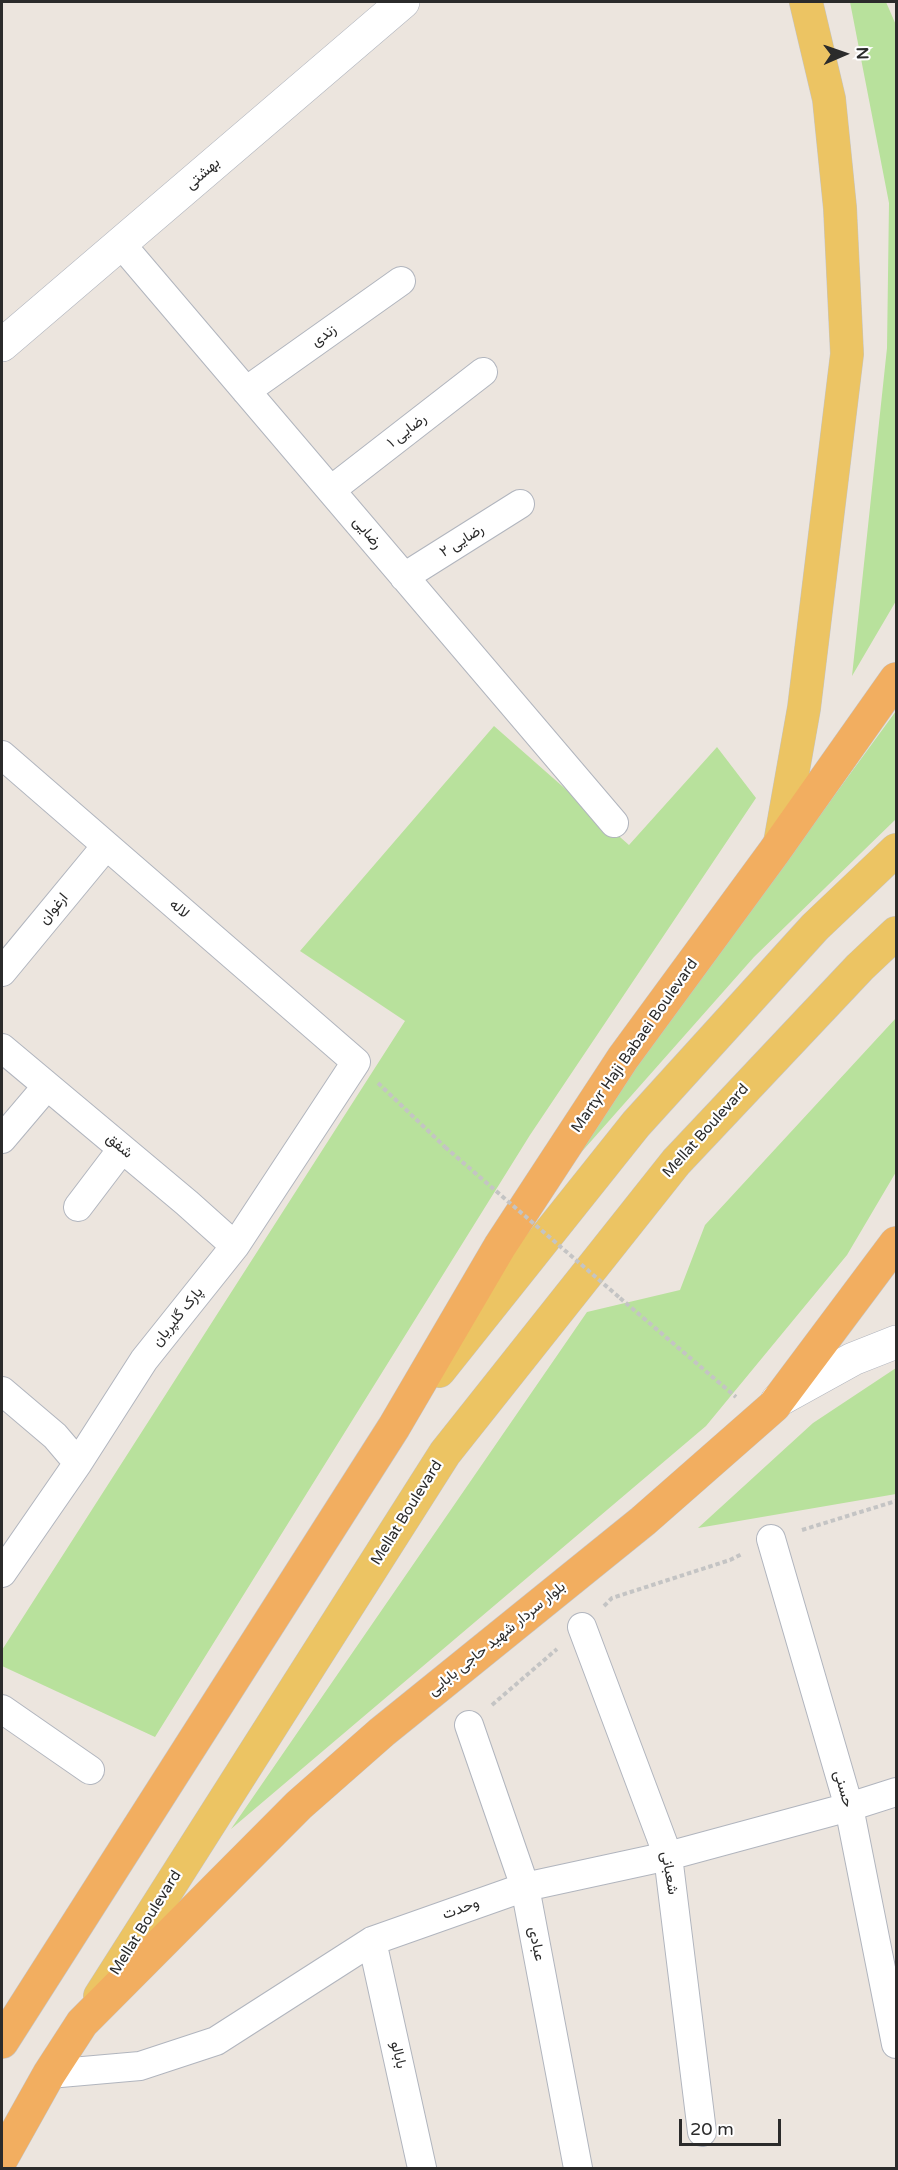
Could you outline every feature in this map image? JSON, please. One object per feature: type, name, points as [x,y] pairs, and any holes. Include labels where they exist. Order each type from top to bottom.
[{"type":"highway","name":"Martyr Haji Babaei Boulevard","points":[[394,1427],[500,1246],[622,1058],[897,679]]},
{"type":"highway","name":"بلوار سردار شهید حاجی بابایی","points":[[82,2023],[299,1805],[390,1725],[643,1521],[769,1409],[897,1243]]},
{"type":"highway","points":[[2,2042],[394,1427]]},
{"type":"highway","name":"Mellat Boulevard","points":[[2,2158],[49,2074],[82,2023]]},
{"type":"main road","points":[[780,843],[804,708],[847,354],[840,208],[829,99],[806,2]]},
{"type":"main road","points":[[394,1427],[636,1124],[815,927],[897,850]]},
{"type":"main road","name":"Mellat Boulevard","points":[[82,2023],[445,1453],[676,1162],[860,967],[897,933]]},
{"type":"street","name":"بهشتی","points":[[2,345],[403,2]]},
{"type":"street","name":"رضایی","points":[[121,244],[614,823]]},
{"type":"street","name":"زندی","points":[[246,391],[401,281]]},
{"type":"street","name":"رضایی ۱","points":[[331,490],[483,372]]},
{"type":"street","name":"رضایی ۲","points":[[404,577],[520,504]]},
{"type":"street","name":"لاله","points":[[2,755],[356,1062]]},
{"type":"street","name":"ارغوان","points":[[2,972],[106,846]]},
{"type":"street","name":"شفق","points":[[2,1048],[235,1246]]},
{"type":"street","name":"پارک گلپریان","points":[[4,1563],[78,1463],[144,1360],[235,1246],[356,1062]]},
{"type":"street","points":[[2,1139],[46,1086]]},
{"type":"street","points":[[78,1207],[122,1149]]},
{"type":"street","points":[[769,1409],[853,1359],[897,1342]]},
{"type":"street","points":[[2,1391],[55,1436],[78,1463]]},
{"type":"street","name":"حسنی","points":[[771,1539],[849,1807],[897,2044]]},
{"type":"street","name":"شعبانی","points":[[582,1627],[668,1856],[702,2132]]},
{"type":"street","points":[[2,1709],[90,1770]]},
{"type":"street","name":"عبادی","points":[[469,1725],[525,1887],[578,2169]]},
{"type":"street","name":"وحدت","points":[[49,2074],[140,2066],[216,2041],[372,1941],[525,1887],[668,1856],[897,1792]]},
{"type":"street","name":"بابالو","points":[[372,1941],[422,2169]]},
{"type":"path","points":[[356,1062],[445,1147],[620,1298],[769,1409]]},
{"type":"path","points":[[469,1725],[612,1598],[730,1560],[771,1539],[897,1501]]},
{"type":"green space","points":[[850,2],[886,2],[896,25],[896,601],[852,676],[887,348],[889,203]]},
{"type":"green space","points":[[896,711],[896,819],[754,957],[539,1200]]},
{"type":"green space","points":[[494,726],[629,845],[717,747],[756,798],[530,1135],[155,1737],[2,1666],[2,1650],[405,1021],[300,951]]},
{"type":"green space","points":[[896,1018],[896,1172],[847,1255],[706,1426],[231,1829],[587,1312],[680,1290],[705,1225]]},
{"type":"green space","points":[[896,1368],[896,1494],[698,1528],[813,1423]]}]
